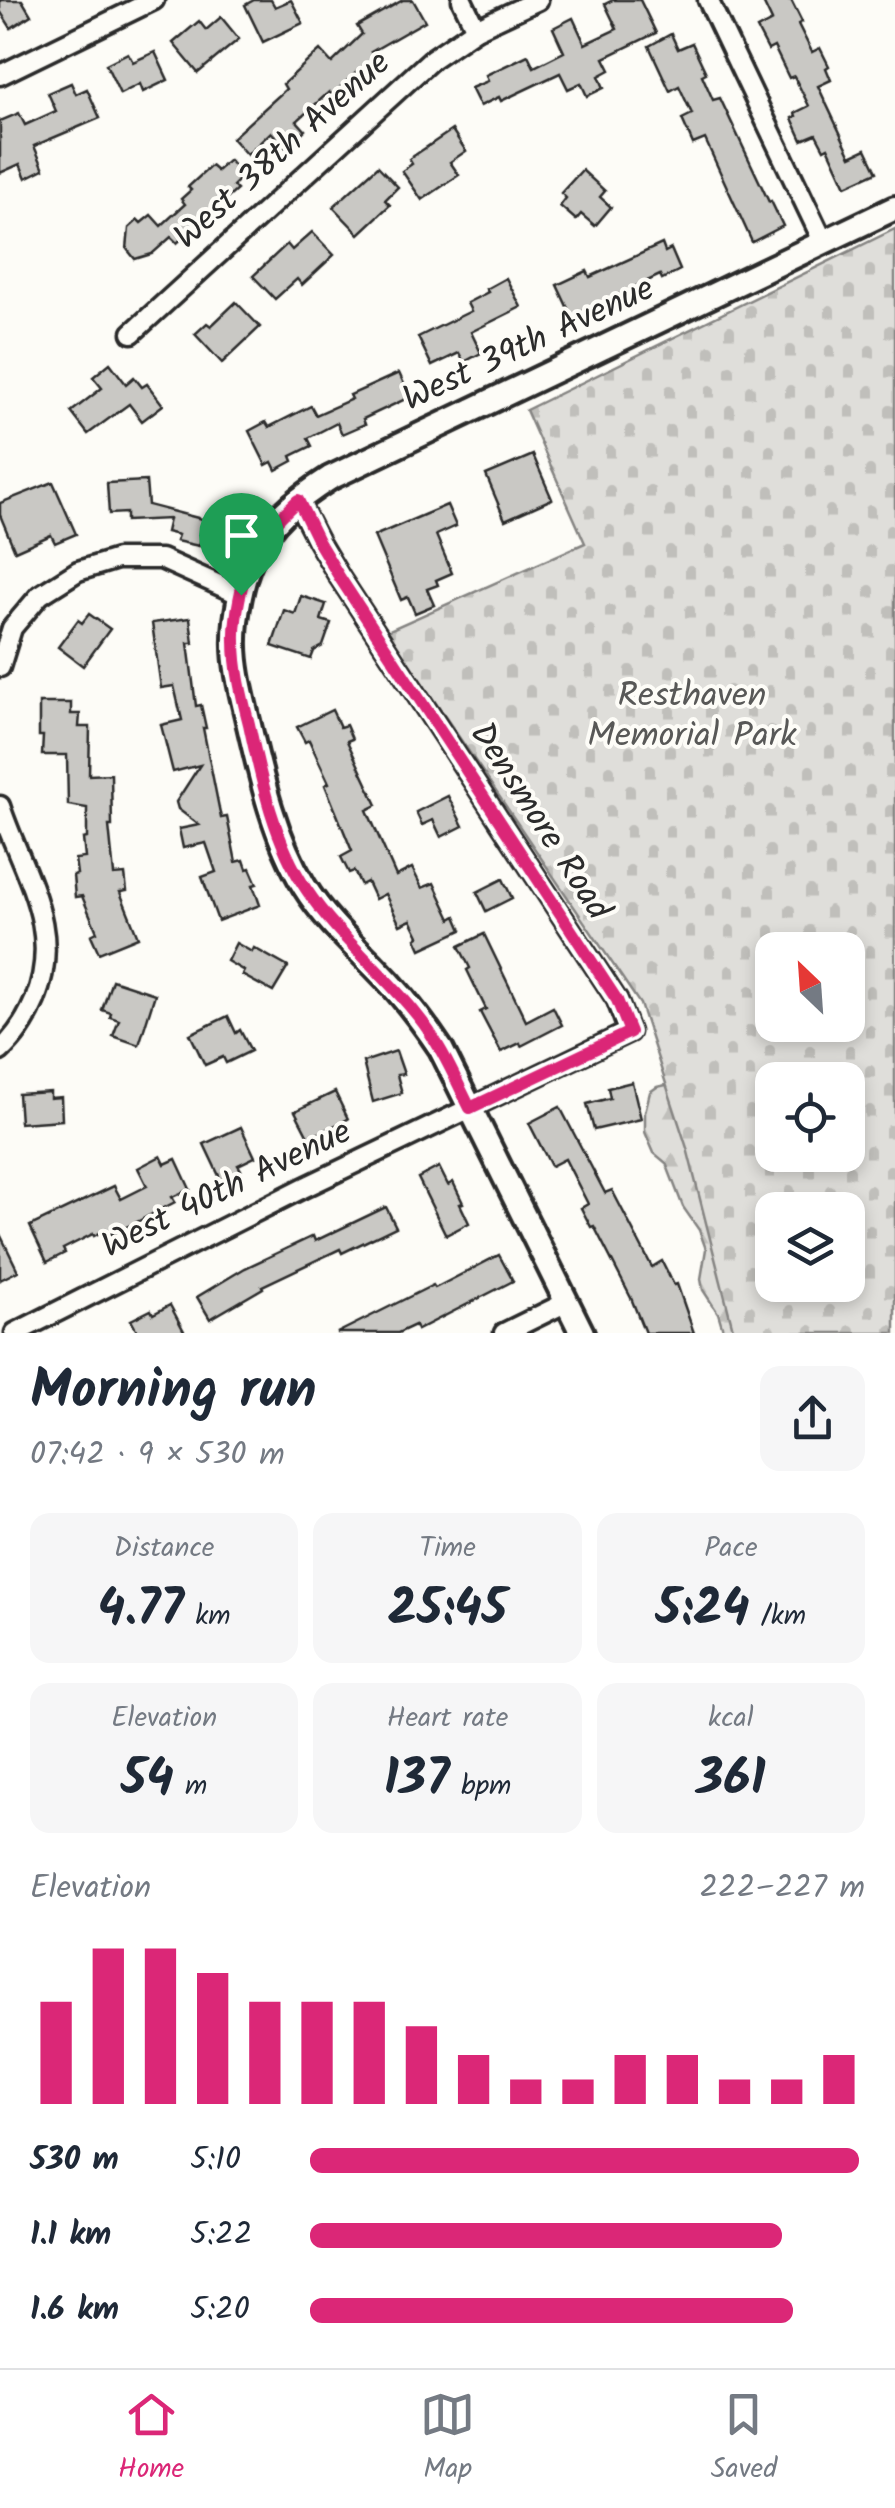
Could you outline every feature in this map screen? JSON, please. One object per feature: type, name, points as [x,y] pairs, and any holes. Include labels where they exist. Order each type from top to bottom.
[{"type":"street","points":[[0,74],[154,0]]},
{"type":"street","points":[[462,0],[476,29]]},
{"type":"street","name":"West 38th Avenue","points":[[132,333],[432,59],[476,29],[538,0]]},
{"type":"street","points":[[708,0],[824,242]]},
{"type":"street","name":"West 39th Avenue","points":[[582,1333],[440,1049],[420,1018],[339,933],[304,887],[284,844],[261,778],[234,640],[250,560],[268,528],[330,478],[895,208]]},
{"type":"street","name":"Densmore Road","points":[[298,500],[340,578],[617,1000],[630,1032],[470,1108]]},
{"type":"street","points":[[0,667],[12,628],[40,595],[78,570],[104,562],[161,560],[241,595]]},
{"type":"street","points":[[0,806],[35,893],[44,925],[45,963],[28,1018],[0,1051]]},
{"type":"street","name":"West 40th Avenue","points":[[15,1333],[470,1108]]},
{"type":"street","points":[[504,1333],[567,1302]]},
{"type":"green space","name":"Resthaven Memorial Park","points":[[895,229],[895,1333],[734,1333],[687,1148],[640,1004],[387,631],[585,543],[526,410]]},
{"type":"green space","points":[[680,1082],[755,1268],[755,1302],[769,1302],[781,1333],[724,1333],[718,1313],[703,1290],[706,1249],[699,1230],[683,1207],[666,1163],[654,1153],[645,1132],[650,1092]]},
{"type":"building","points":[[0,0],[22,0],[31,15],[11,28],[0,11]]},
{"type":"building","points":[[254,0],[271,0],[275,7],[291,0],[303,23],[263,42],[245,5]]},
{"type":"building","points":[[403,0],[413,0],[425,21],[371,52],[380,61],[365,75],[360,69],[297,121],[305,130],[286,148],[271,132],[247,155],[232,138],[286,89],[283,84],[320,50],[332,63],[362,34],[357,26]]},
{"type":"building","points":[[613,0],[640,0],[656,33],[604,58],[610,70],[599,76],[604,88],[587,96],[581,83],[568,89],[560,73],[501,101],[499,97],[480,106],[471,88],[488,81],[486,75],[528,55],[534,67],[564,52],[553,28],[573,18],[585,44],[617,29],[605,4]]},
{"type":"building","points":[[762,0],[791,0],[812,52],[820,48],[829,66],[826,68],[831,80],[818,86],[851,156],[866,149],[877,172],[846,186],[828,147],[824,149],[816,134],[802,140],[792,118],[809,106],[794,76],[789,78],[774,47],[768,50],[757,29],[772,21]]},
{"type":"building","points":[[221,17],[239,39],[198,73],[173,43],[199,21],[206,30]]},
{"type":"building","points":[[671,34],[678,49],[692,43],[713,100],[720,98],[783,226],[752,242],[705,139],[693,144],[682,119],[692,114],[679,86],[670,91],[649,46]]},
{"type":"building","points":[[155,52],[168,80],[143,92],[140,84],[120,94],[106,64],[128,53],[133,62]]},
{"type":"building","points":[[71,83],[76,94],[87,89],[100,118],[34,146],[44,169],[26,178],[20,164],[0,173],[0,121],[19,113],[25,125],[56,111],[48,93]]},
{"type":"building","points":[[452,130],[466,151],[450,162],[459,175],[422,200],[402,171],[412,164],[409,159]]},
{"type":"building","points":[[229,160],[243,176],[233,186],[237,190],[177,243],[171,237],[152,254],[135,259],[127,249],[129,228],[151,215],[161,226],[185,204],[181,199],[191,190],[188,187],[211,166],[217,171]]},
{"type":"building","points":[[378,166],[398,187],[385,200],[390,205],[359,234],[333,207]]},
{"type":"building","points":[[582,170],[605,191],[600,197],[611,207],[595,226],[581,214],[576,220],[560,206],[566,198],[561,193]]},
{"type":"building","points":[[312,232],[334,255],[302,285],[297,279],[275,299],[253,276],[287,244],[292,250]]},
{"type":"building","points":[[662,244],[665,252],[671,249],[680,270],[662,279],[660,275],[572,317],[557,285],[587,271],[590,277]]},
{"type":"building","points":[[506,278],[521,307],[471,332],[481,353],[464,362],[459,353],[432,366],[418,337],[471,311],[467,303]]},
{"type":"building","points":[[236,302],[260,327],[222,363],[195,334],[207,323],[211,326]]},
{"type":"building","points":[[110,363],[126,384],[134,377],[142,387],[147,384],[163,405],[142,421],[129,404],[88,434],[71,412],[102,388],[93,377]]},
{"type":"building","points":[[399,373],[410,397],[363,419],[365,424],[342,434],[337,423],[308,438],[312,446],[291,456],[293,461],[276,470],[272,462],[266,465],[249,431],[266,422],[269,427],[311,406],[316,415]]},
{"type":"building","points":[[533,455],[552,499],[505,520],[486,475]]},
{"type":"building","points":[[146,481],[148,505],[221,524],[217,542],[201,538],[199,546],[176,541],[178,535],[166,532],[169,519],[126,521],[126,513],[109,514],[107,483]]},
{"type":"building","points":[[53,482],[76,534],[55,543],[51,535],[15,551],[0,515],[0,503]]},
{"type":"building","points":[[447,505],[456,526],[436,535],[452,573],[427,589],[434,605],[415,613],[408,597],[401,600],[374,536]]},
{"type":"building","points":[[301,596],[326,604],[321,620],[331,623],[323,646],[314,651],[311,659],[272,646],[284,610],[295,614]]},
{"type":"building","points":[[89,614],[110,629],[83,666],[58,647],[78,620],[82,623]]},
{"type":"building","points":[[190,618],[193,643],[188,643],[196,706],[201,705],[221,818],[227,817],[236,862],[244,860],[250,868],[260,905],[218,921],[202,877],[216,872],[206,843],[183,848],[179,829],[199,825],[178,809],[176,802],[200,765],[173,772],[161,725],[182,720],[174,686],[161,688],[152,623]]},
{"type":"building","points":[[39,703],[71,703],[71,714],[80,714],[79,727],[90,727],[89,775],[111,774],[109,826],[114,875],[125,874],[127,891],[120,892],[138,937],[99,953],[91,935],[97,932],[82,896],[75,897],[73,875],[77,874],[75,859],[85,858],[87,808],[68,805],[67,755],[42,755]]},
{"type":"building","points":[[332,710],[340,727],[346,725],[352,739],[347,741],[377,805],[367,810],[396,876],[412,868],[422,888],[434,883],[451,919],[456,916],[462,930],[421,949],[411,920],[400,925],[385,894],[375,899],[367,882],[361,885],[354,871],[349,873],[341,857],[352,851],[325,785],[329,783],[309,740],[305,742],[297,727]]},
{"type":"building","points":[[448,796],[463,826],[441,837],[433,820],[422,825],[416,812]]},
{"type":"building","points":[[503,879],[512,898],[486,911],[477,892]]},
{"type":"building","points":[[484,934],[526,1021],[553,1007],[562,1025],[501,1052],[480,1012],[486,1009],[459,946]]},
{"type":"building","points":[[236,943],[252,952],[254,948],[288,967],[273,992],[242,975],[244,971],[227,961]]},
{"type":"building","points":[[112,980],[155,994],[139,1045],[113,1036],[119,1020],[102,1010]]},
{"type":"building","points":[[228,1016],[251,1051],[226,1063],[223,1057],[205,1065],[190,1034]]},
{"type":"building","points":[[396,1051],[404,1074],[397,1075],[402,1093],[373,1102],[363,1062]]},
{"type":"building","points":[[632,1082],[641,1119],[594,1130],[587,1104],[610,1098],[608,1088]]},
{"type":"building","points":[[50,1092],[50,1098],[61,1097],[62,1120],[20,1123],[18,1094]]},
{"type":"building","points":[[335,1092],[348,1119],[309,1138],[295,1111]]},
{"type":"building","points":[[560,1107],[605,1193],[612,1190],[652,1267],[662,1261],[674,1285],[677,1284],[694,1333],[645,1333],[631,1298],[581,1208],[588,1204],[565,1159],[551,1166],[529,1123]]},
{"type":"building","points":[[241,1127],[255,1157],[221,1180],[204,1144]]},
{"type":"building","points":[[161,1156],[165,1164],[176,1159],[190,1189],[172,1197],[175,1202],[133,1224],[107,1236],[105,1230],[93,1234],[47,1262],[30,1226],[114,1186],[121,1199],[147,1186],[138,1168]]},
{"type":"building","points":[[439,1167],[448,1185],[453,1182],[469,1223],[446,1235],[418,1178]]},
{"type":"building","points":[[386,1207],[396,1227],[262,1286],[210,1319],[197,1297],[245,1268],[313,1236],[315,1241]]},
{"type":"building","points":[[0,1234],[18,1271],[0,1280]]},
{"type":"building","points":[[499,1255],[513,1281],[417,1330],[415,1325],[398,1333],[337,1333],[433,1285],[435,1288]]},
{"type":"building","points":[[170,1305],[185,1333],[138,1333],[131,1320]]},
{"type":"route","points":[[298,500],[340,578],[617,1000],[630,1032],[470,1108],[420,1018],[339,933],[304,887],[284,844],[261,778],[241,690],[234,640],[241,595],[250,560],[268,528],[298,500]]}]
